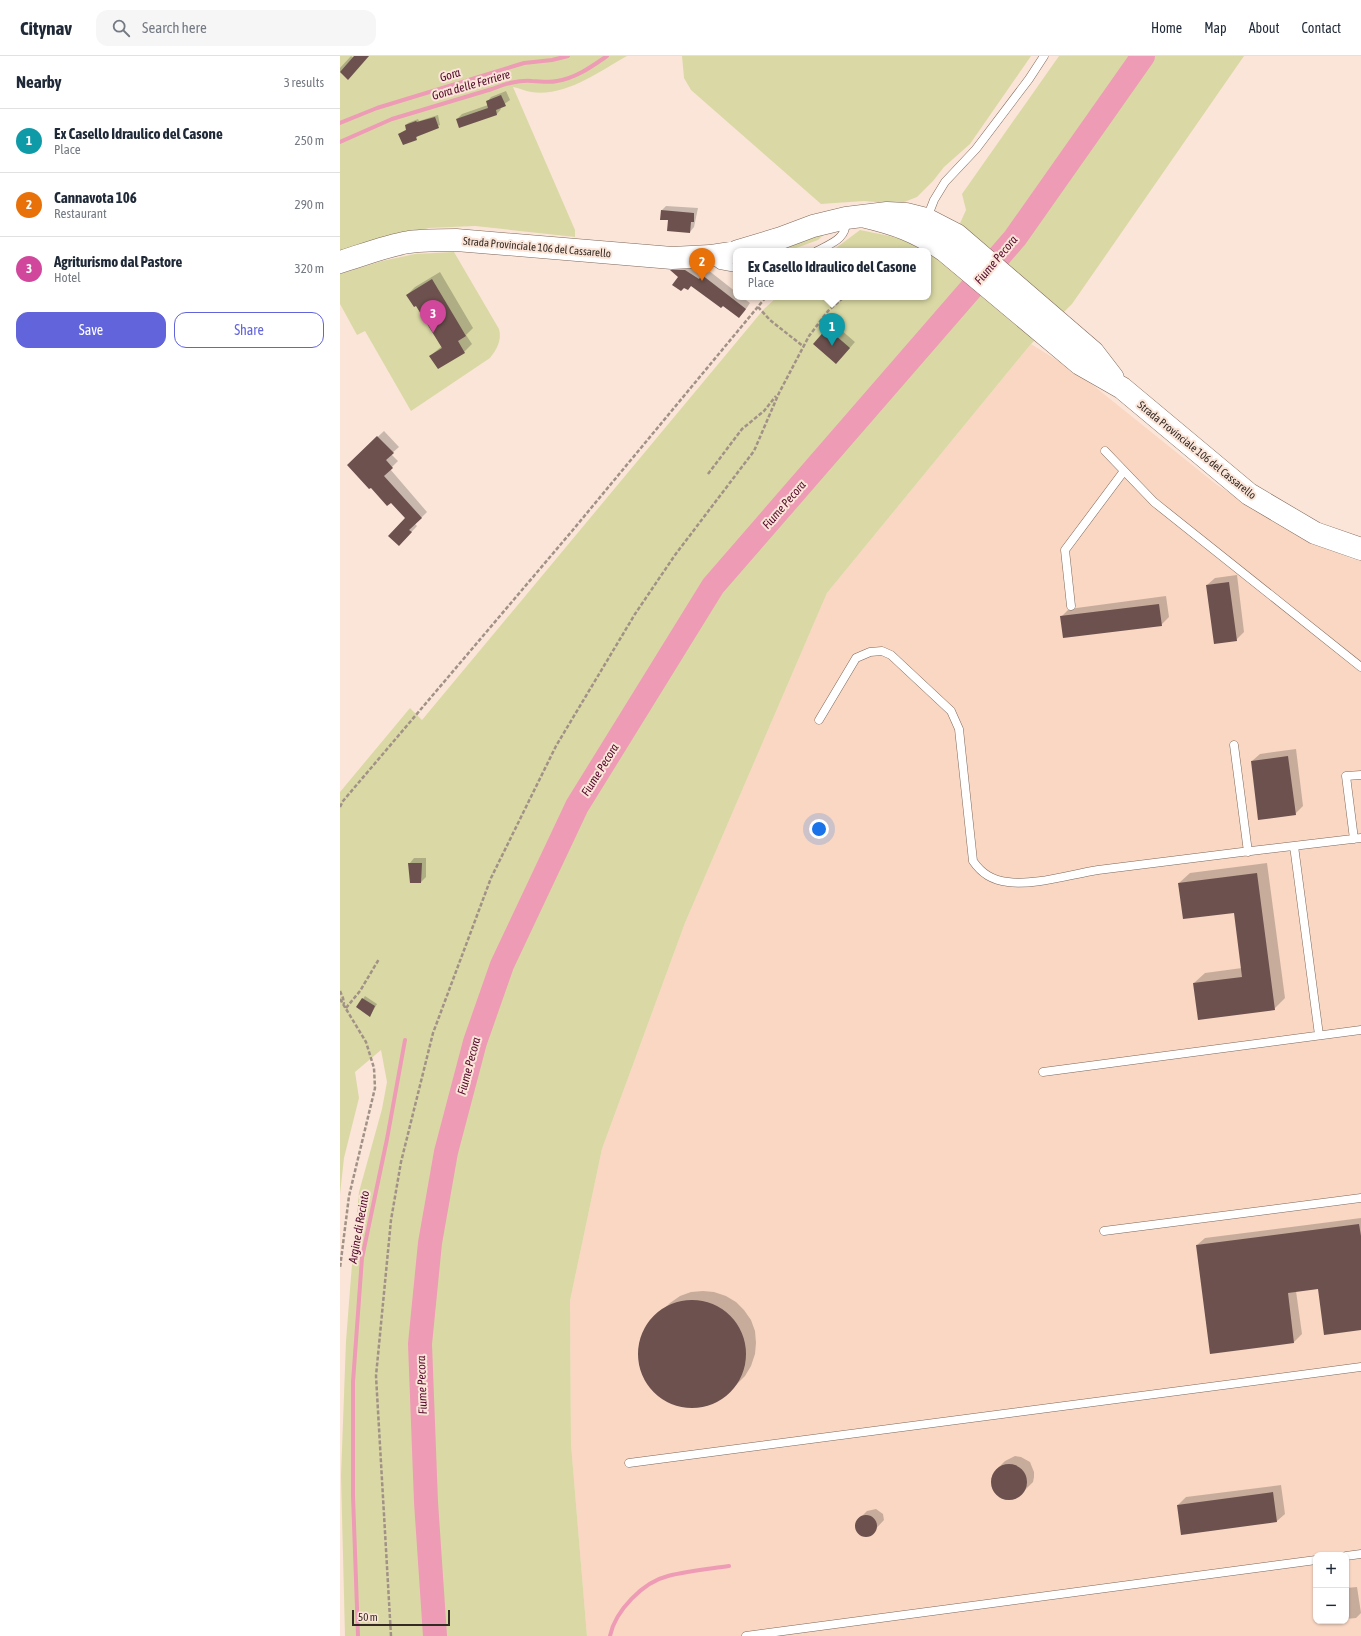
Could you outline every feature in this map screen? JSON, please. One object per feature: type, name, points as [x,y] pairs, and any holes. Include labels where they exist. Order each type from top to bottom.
[{"type":"street","name":"Strada Provinciale 106 del Cassarello","points":[[747,248],[781,238],[813,226],[854,217],[887,222],[908,229],[922,227],[951,243],[1023,304],[1093,352],[1122,388],[1249,494],[1315,533],[1361,549]]},
{"type":"street","name":"Strada Provinciale 106 del Cassarello","points":[[340,262],[390,246],[411,242],[444,240],[672,258],[710,256],[733,252]]},
{"type":"lane","points":[[922,227],[934,200],[945,182],[976,149],[1029,79],[1044,56]]},
{"type":"lane","points":[[822,248],[842,236],[854,217]]},
{"type":"lane","points":[[710,256],[714,262],[720,265],[733,267]]},
{"type":"lane","points":[[1105,451],[1154,502],[1361,667]]},
{"type":"lane","points":[[1071,606],[1065,550],[1124,471]]},
{"type":"lane","points":[[819,720],[856,658],[870,652],[882,651],[891,655],[951,711],[959,729],[973,861],[981,872],[996,880],[1022,883],[1084,872],[1358,838],[1346,776],[1361,775]]},
{"type":"lane","points":[[1234,745],[1248,852]]},
{"type":"lane","points":[[1294,846],[1319,1035]]},
{"type":"lane","points":[[1043,1072],[1361,1030]]},
{"type":"lane","points":[[1104,1231],[1361,1198]]},
{"type":"lane","points":[[629,1463],[1361,1367]]},
{"type":"lane","points":[[1349,1556],[1361,1554]]},
{"type":"lane","points":[[746,1636],[1313,1560]]},
{"type":"path","points":[[340,807],[343,801],[572,532],[764,300]]},
{"type":"path","points":[[391,1636],[376,1376],[391,1220],[401,1162],[433,1034],[490,878],[556,746],[635,614],[676,555],[754,451],[779,393],[809,336],[828,311],[841,300]]},
{"type":"path","points":[[758,307],[770,320],[804,347]]},
{"type":"path","points":[[708,474],[742,429],[764,411],[779,393]]},
{"type":"path","points":[[346,1008],[360,991],[379,958]]},
{"type":"path","points":[[340,991],[344,1005]]},
{"type":"path","points":[[340,999],[366,1042],[374,1068],[375,1088],[349,1196],[340,1268]]},
{"type":"shaded area","points":[[1031,344],[1079,374],[1217,485],[1292,532],[1352,559],[1361,561],[1361,1636],[587,1636],[571,1444],[570,1301],[602,1149],[685,923],[827,593]]},
{"type":"green space","points":[[340,56],[627,56],[581,82],[557,91],[544,93],[531,92],[513,87],[575,230],[575,237],[475,226],[429,228],[340,253]]},
{"type":"green space","points":[[682,56],[1031,56],[970,144],[944,167],[917,197],[899,204],[864,201],[821,204],[691,90],[684,78]]},
{"type":"green space","points":[[1059,56],[1244,56],[1072,304],[1031,344],[827,593],[685,923],[602,1149],[570,1301],[571,1444],[587,1636],[345,1636],[341,1476],[346,1341],[359,1192],[382,1109],[387,1082],[381,1050],[355,1072],[359,1098],[344,1158],[340,1194],[340,792],[410,708],[422,720],[764,309],[774,300],[931,300],[931,254],[942,263],[966,210],[962,194]]},
{"type":"green space","points":[[830,229],[818,240],[796,248],[775,248]]},
{"type":"green space","points":[[860,230],[905,240],[924,248],[836,248]]},
{"type":"green space","points":[[454,252],[499,329],[499,341],[497,348],[490,358],[411,411],[365,331],[357,335],[340,304],[340,274],[382,261],[415,254]]},
{"type":"building","points":[[354,56],[369,56],[348,80],[340,72]]},
{"type":"building","points":[[501,95],[506,106],[496,110],[497,115],[459,128],[456,119],[488,108],[486,101]]},
{"type":"building","points":[[435,117],[439,128],[416,137],[417,140],[403,145],[398,134],[406,130],[405,125]]},
{"type":"building","points":[[661,210],[694,213],[694,222],[691,222],[690,233],[667,231],[668,220],[660,220]]},
{"type":"building","points":[[670,270],[685,270],[699,279],[702,275],[746,309],[739,318],[723,306],[721,308],[691,286],[688,290],[684,288],[681,291],[672,285],[678,277]]},
{"type":"building","points":[[432,279],[466,336],[458,341],[465,353],[438,369],[429,356],[442,348],[416,306],[414,307],[406,295]]},
{"type":"building","points":[[827,328],[850,348],[836,364],[813,344]]},
{"type":"building","points":[[377,436],[394,453],[386,460],[393,468],[384,476],[422,518],[409,530],[412,532],[399,546],[388,536],[405,518],[391,503],[387,506],[347,465]]},
{"type":"building","points":[[1229,582],[1237,641],[1214,644],[1206,585]]},
{"type":"building","points":[[1159,604],[1162,626],[1063,638],[1060,616]]},
{"type":"building","points":[[1288,756],[1296,815],[1258,820],[1251,761]]},
{"type":"building","points":[[408,863],[422,863],[421,883],[410,883]]},
{"type":"building","points":[[1257,873],[1275,1010],[1198,1020],[1193,983],[1242,977],[1234,913],[1183,919],[1178,883]]},
{"type":"building","points":[[362,998],[375,1006],[370,1017],[356,1007]]},
{"type":"building","points":[[1359,1224],[1361,1236],[1361,1330],[1324,1335],[1318,1289],[1288,1293],[1294,1343],[1210,1354],[1196,1245]]},
{"type":"building","points":[[692,1300],[702,1301],[722,1309],[730,1316],[737,1324],[745,1344],[745,1364],[737,1384],[730,1392],[722,1399],[702,1407],[692,1408],[682,1407],[662,1399],[654,1392],[647,1384],[639,1364],[638,1354],[639,1344],[647,1324],[654,1316],[662,1309],[682,1301]]},
{"type":"building","points":[[1013,1464],[1022,1469],[1026,1475],[1026,1489],[1022,1495],[1013,1500],[1005,1500],[996,1495],[992,1489],[991,1478],[996,1469],[1002,1465]]},
{"type":"building","points":[[1273,1492],[1277,1522],[1181,1535],[1177,1505]]},
{"type":"building","points":[[866,1515],[874,1518],[877,1526],[874,1534],[866,1537],[858,1534],[855,1526],[858,1518]]},
{"type":"waterway","name":"Gora","points":[[340,123],[377,108],[524,63],[552,60],[568,56]]},
{"type":"waterway","name":"Gora delle Ferriere","points":[[340,142],[392,119],[506,84],[521,81],[550,82],[564,80],[583,72],[607,56]]},
{"type":"waterway","name":"Fiume Pecora","points":[[435,1636],[426,1502],[420,1344],[430,1243],[446,1152],[475,1042],[502,965],[577,806],[713,586],[1015,238],[1143,56]]},
{"type":"waterway","name":"Argine di Recinto","points":[[358,1636],[353,1496],[353,1382],[362,1258],[387,1139],[405,1040]]},
{"type":"waterway","points":[[610,1636],[613,1626],[624,1608],[649,1584],[675,1574],[729,1566]]},
{"type":"place","name":"Cannavota 106","points":[[702,281]]},
{"type":"place","name":"Agriturismo dal Pastore","points":[[433,333]]},
{"type":"place","name":"Ex Casello Idraulico del Casone","points":[[832,346]]}]
